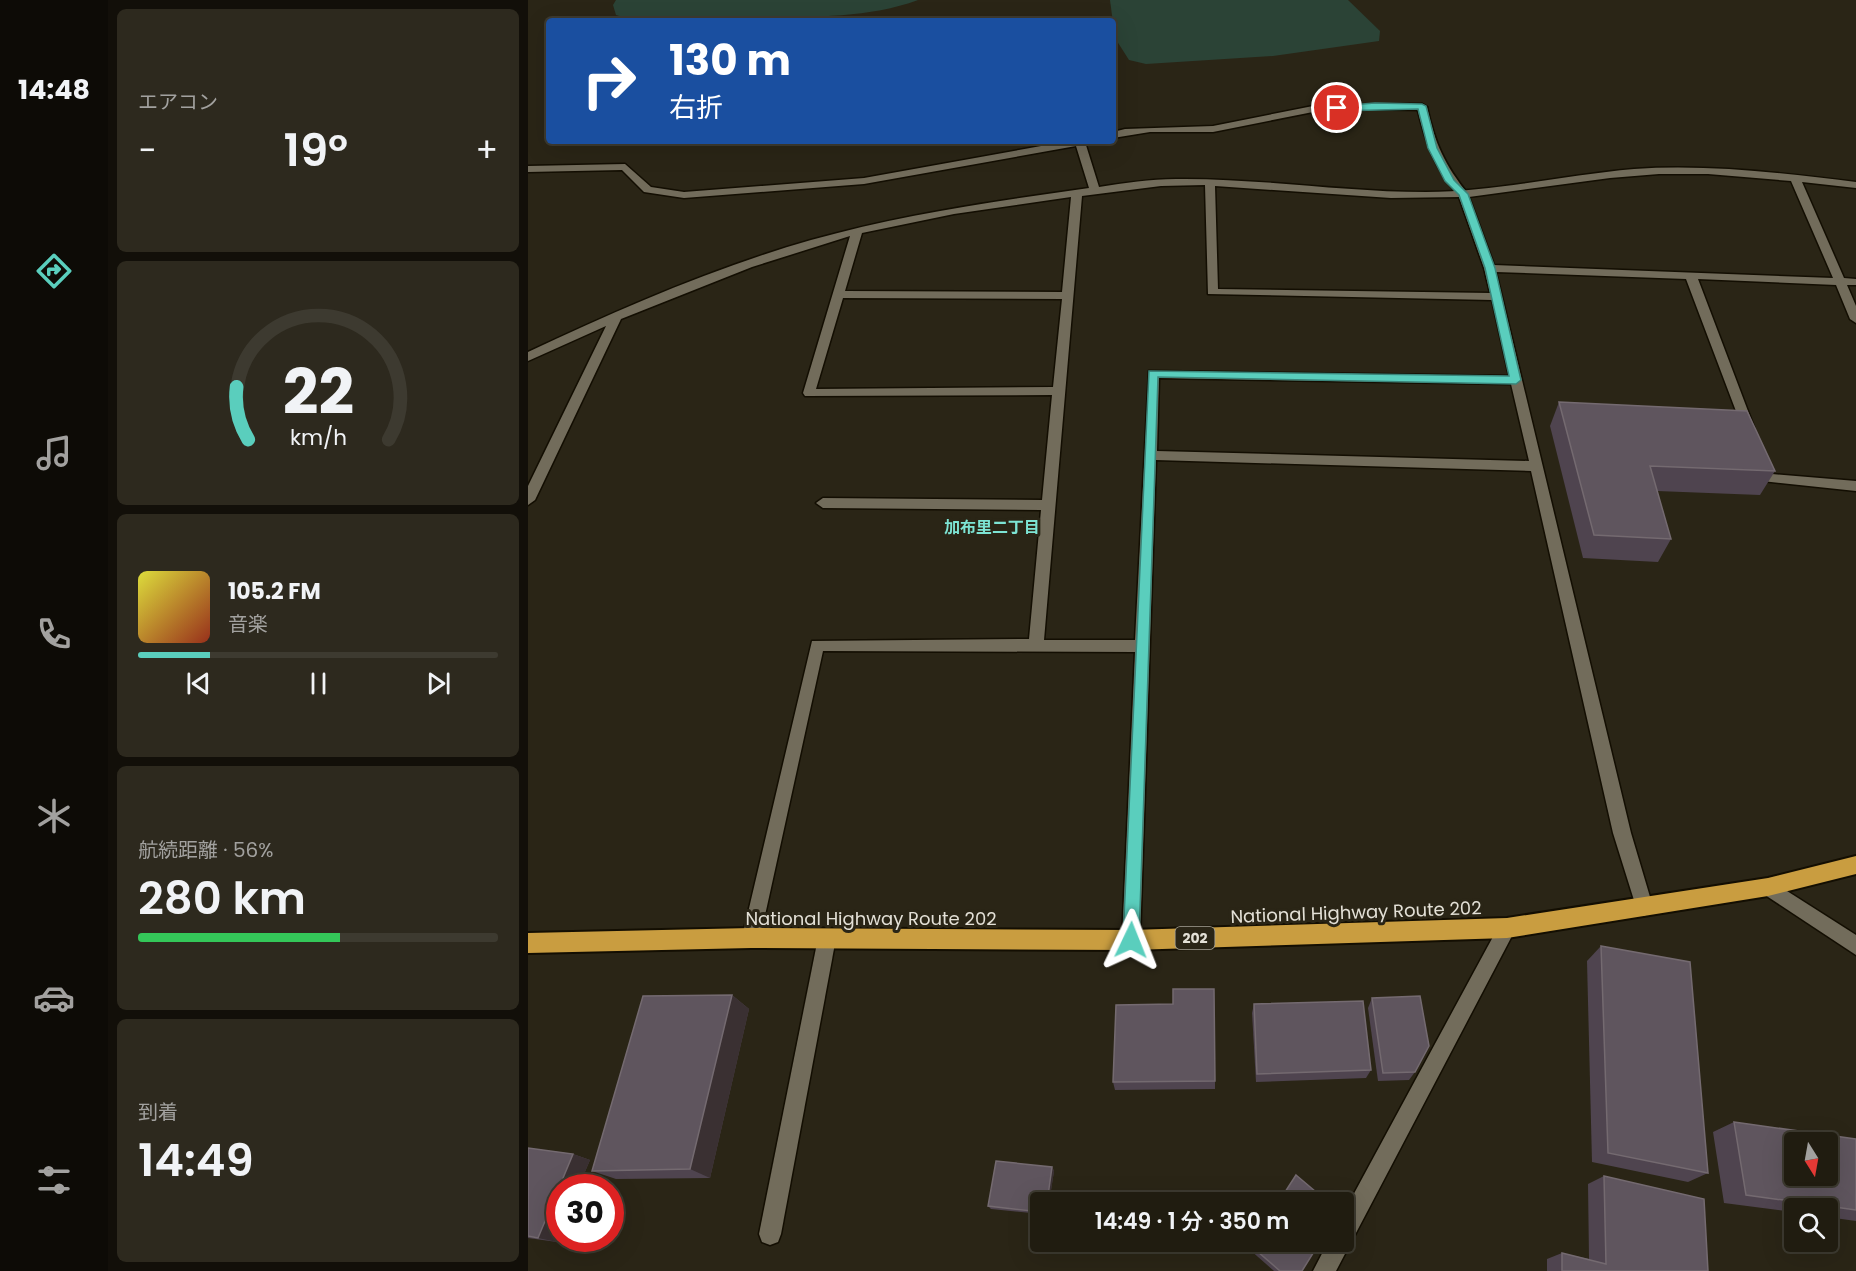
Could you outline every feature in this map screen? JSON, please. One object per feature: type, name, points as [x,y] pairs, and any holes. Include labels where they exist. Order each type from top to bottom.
[{"type":"highway","name":"National Highway Route 202","points":[[528,943],[751,938],[1131,940],[1507,928],[1768,887],[1856,865]]},
{"type":"street","points":[[1116,134],[1143,129],[1213,129],[1246,124],[1269,116],[1299,111],[1375,106],[1422,106],[1432,148],[1441,168],[1463,194],[1490,268],[1622,833],[1644,907]]},
{"type":"street","points":[[528,169],[625,167],[648,190],[684,195],[864,181],[1072,144]]},
{"type":"street","points":[[1084,144],[1095,190]]},
{"type":"street","points":[[528,357],[617,315],[782,252],[928,216],[1010,201],[1095,190],[1210,182],[1414,194],[1463,194],[1557,181],[1657,171],[1722,172],[1795,177],[1856,185]]},
{"type":"street","points":[[1795,177],[1856,319]]},
{"type":"street","points":[[1210,182],[1212,292],[1497,297]]},
{"type":"street","points":[[1035,646],[1077,193]]},
{"type":"street","points":[[857,232],[809,393],[1059,391]]},
{"type":"street","points":[[1490,268],[1856,282]]},
{"type":"street","points":[[1691,277],[1767,478],[1856,486]]},
{"type":"street","points":[[838,294],[1069,296]]},
{"type":"street","points":[[528,500],[617,315]]},
{"type":"street","points":[[1131,940],[1153,374],[1516,380]]},
{"type":"street","points":[[1150,455],[1535,466]]},
{"type":"street","points":[[823,503],[1049,505]]},
{"type":"street","points":[[751,938],[817,645],[1143,646]]},
{"type":"street","points":[[1768,887],[1856,946]]},
{"type":"street","points":[[1354,1215],[1507,928]]},
{"type":"street","points":[[770,1234],[827,938]]},
{"type":"street","points":[[1324,1271],[1334,1252]]},
{"type":"green space","points":[[616,0],[918,0],[900,6],[861,13],[784,18],[628,18],[616,15],[613,5]]},
{"type":"green space","points":[[1110,0],[1348,0],[1380,31],[1379,41],[1273,56],[1146,64],[1129,60],[1116,40],[1116,18],[1112,18]]},
{"type":"building","points":[[1559,402],[1747,411],[1775,471],[1650,466],[1671,539],[1594,535]]},
{"type":"building","points":[[1601,946],[1690,962],[1708,1173],[1608,1153]]},
{"type":"building","points":[[1173,989],[1214,989],[1215,1081],[1113,1082],[1116,1005],[1173,1004]]},
{"type":"building","points":[[732,995],[690,1169],[592,1171],[643,996]]},
{"type":"building","points":[[1420,996],[1429,1046],[1415,1072],[1383,1073],[1372,998]]},
{"type":"building","points":[[1363,1001],[1371,1070],[1257,1074],[1254,1004]]},
{"type":"building","points":[[1734,1122],[1806,1132],[1784,1132],[1784,1186],[1838,1186],[1838,1136],[1856,1139],[1856,1210],[1838,1208],[1838,1198],[1784,1198],[1784,1200],[1746,1195]]},
{"type":"building","points":[[528,1148],[573,1154],[565,1174],[546,1174],[546,1219],[538,1238],[528,1236]]},
{"type":"building","points":[[996,1161],[1052,1167],[1049,1192],[1030,1192],[1030,1211],[988,1206]]},
{"type":"building","points":[[1296,1175],[1316,1192],[1285,1192]]},
{"type":"building","points":[[1604,1176],[1704,1199],[1708,1271],[1562,1271],[1562,1253],[1606,1264]]},
{"type":"building","points":[[1258,1252],[1314,1252],[1302,1271],[1280,1271]]},
{"type":"district","name":"加布里二丁目","points":[[992,527]]},
{"type":"route","points":[[1131,940],[1153,374],[1516,380],[1490,268],[1463,194],[1441,168],[1432,148],[1422,106],[1337,108]]}]
